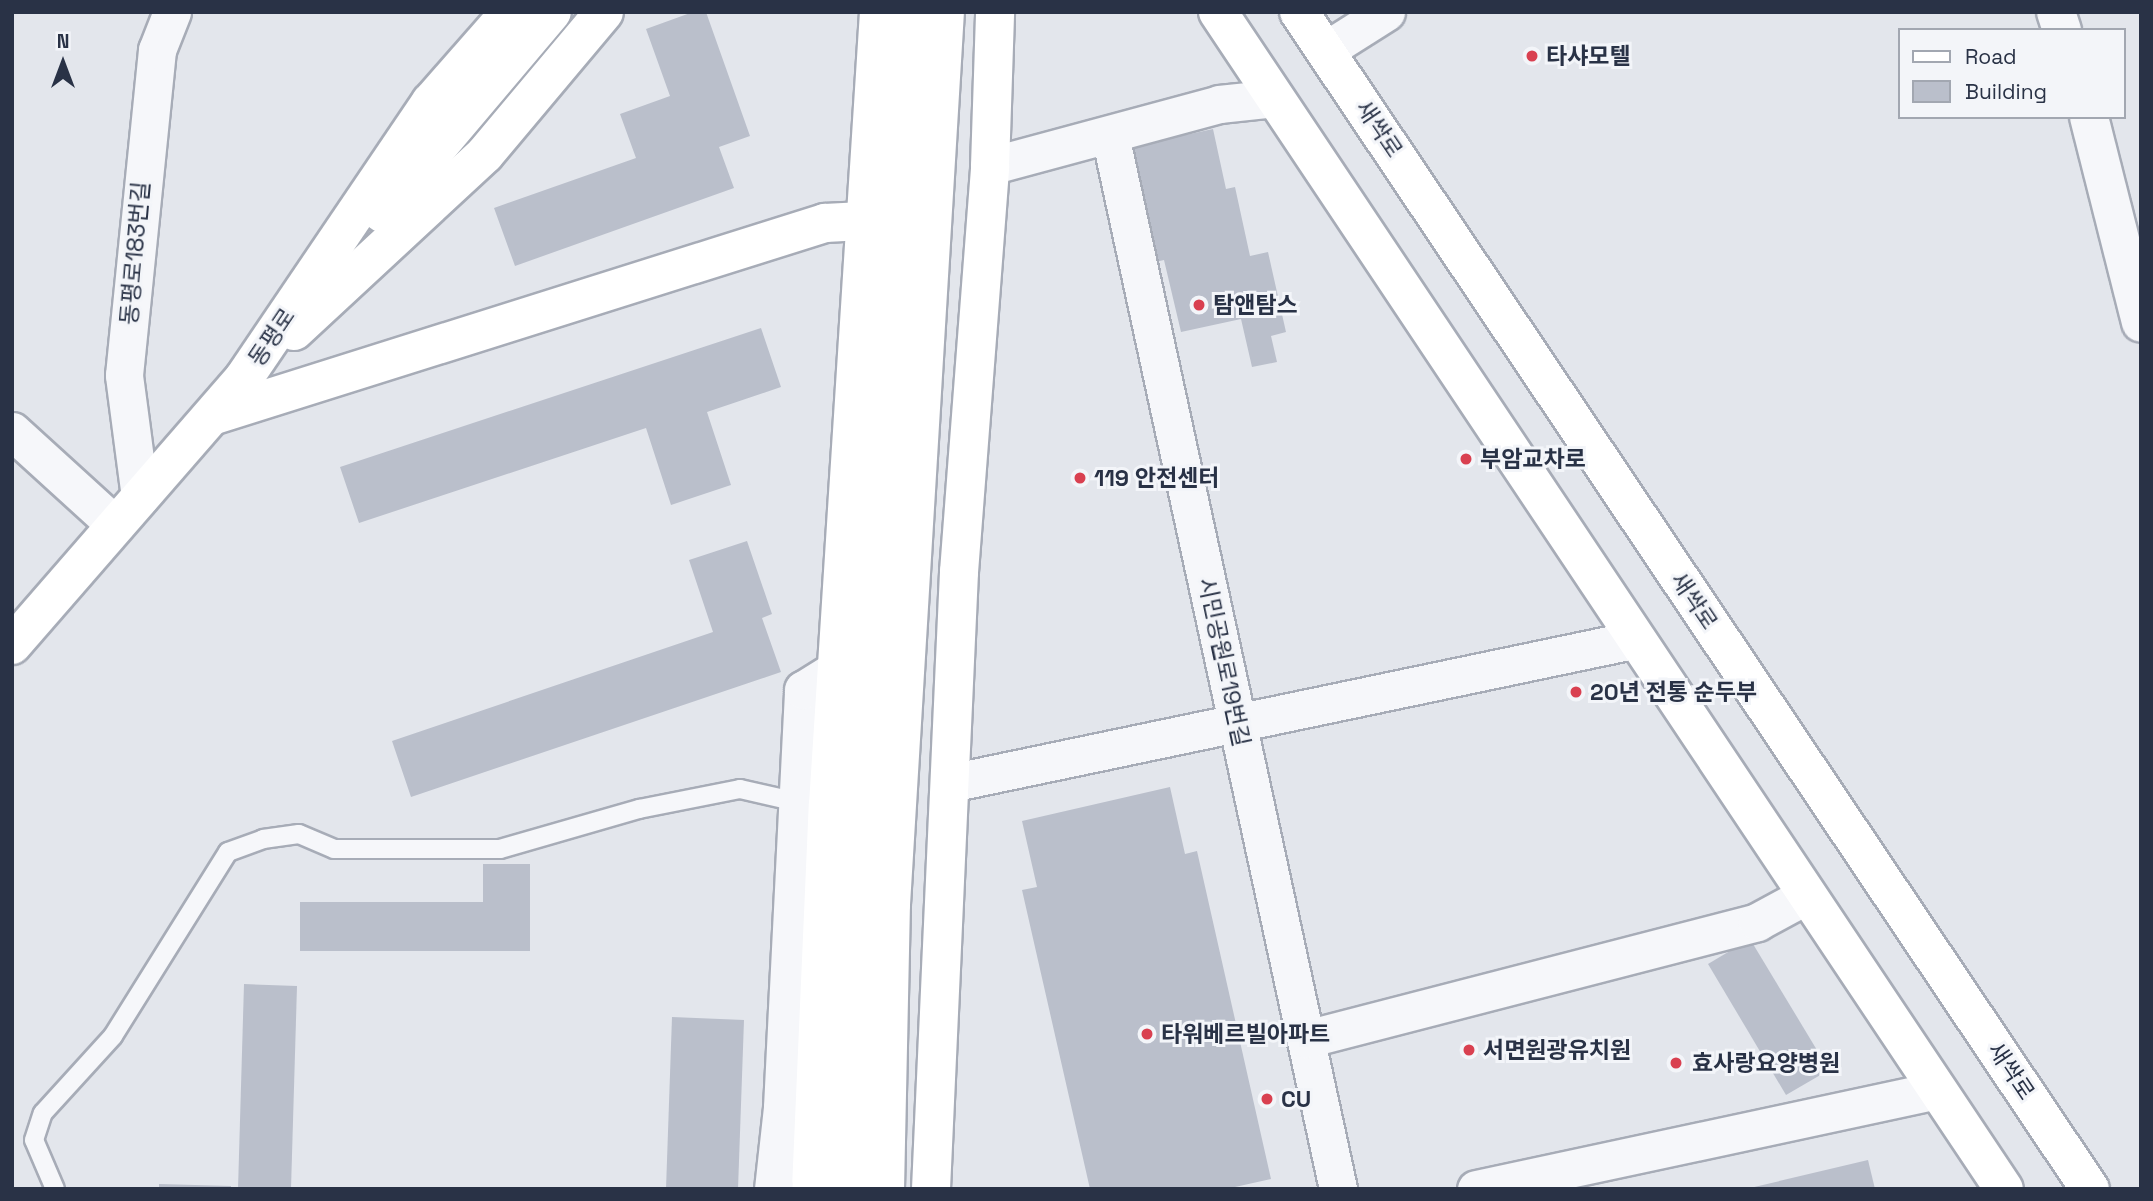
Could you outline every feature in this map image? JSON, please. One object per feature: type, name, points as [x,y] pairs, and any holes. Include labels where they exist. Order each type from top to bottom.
[{"type":"main road","name":"동평로","points":[[12,645],[113,523],[140,497],[244,378],[431,102],[510,12]]},
{"type":"main road","points":[[244,378],[552,12]]},
{"type":"main road","points":[[244,378],[485,154],[604,12]]},
{"type":"main road","points":[[811,1189],[836,669],[863,221],[879,12]]},
{"type":"main road","points":[[848,1189],[865,767],[912,12]]},
{"type":"main road","points":[[885,1189],[891,904],[945,12]]},
{"type":"main road","points":[[930,1189],[959,572],[990,166],[995,12]]},
{"type":"main road","points":[[1218,12],[1633,640],[2004,1189]]},
{"type":"main road","name":"새싹로","points":[[1299,12],[2090,1189]]},
{"type":"main road","points":[[212,416],[825,223],[863,221]]},
{"type":"street","name":"동평로183번길","points":[[140,497],[124,375],[157,50],[172,12]]},
{"type":"street","points":[[1326,50],[1386,12]]},
{"type":"street","points":[[990,166],[1219,104],[1275,98]]},
{"type":"street","points":[[2090,119],[2141,323]]},
{"type":"street","name":"시민공원로19번길","points":[[1110,135],[1338,1189]]},
{"type":"street","points":[[12,431],[113,523]]},
{"type":"street","points":[[950,783],[1633,640]]},
{"type":"street","points":[[773,1189],[782,1107],[803,690],[836,669]]},
{"type":"street","points":[[1306,1039],[1757,922],[1805,896]]},
{"type":"street","points":[[1476,1189],[1936,1090]]},
{"type":"lane","points":[[55,1189],[33,1140],[43,1113],[113,1036],[228,852],[263,839],[299,834],[334,849],[500,849],[639,809],[740,789],[797,802]]},
{"type":"building","points":[[693,12],[706,12],[750,136],[719,147],[734,188],[515,266],[494,208],[636,158],[620,114],[670,96],[646,29]]},
{"type":"building","points":[[1213,129],[1226,189],[1235,187],[1250,256],[1268,252],[1286,332],[1271,336],[1277,362],[1252,367],[1241,319],[1181,332],[1164,260],[1151,263],[1126,148]]},
{"type":"building","points":[[761,328],[781,387],[707,412],[731,485],[671,505],[646,428],[359,523],[340,467]]},
{"type":"building","points":[[747,541],[772,614],[762,618],[781,672],[411,797],[392,741],[713,632],[689,560]]},
{"type":"building","name":"타워베르빌아파트","points":[[1170,787],[1185,854],[1197,851],[1271,1179],[1226,1189],[1090,1189],[1022,890],[1037,887],[1022,821]]},
{"type":"building","points":[[483,864],[530,864],[530,951],[300,951],[300,902],[483,902]]},
{"type":"building","points":[[1750,939],[1829,1070],[1786,1095],[1708,964]]},
{"type":"building","points":[[244,984],[297,986],[291,1189],[238,1189]]},
{"type":"building","points":[[672,1017],[744,1020],[738,1189],[666,1189]]},
{"type":"building","points":[[1868,1160],[1875,1189],[1750,1189],[1750,1188]]},
{"type":"building","points":[[159,1184],[231,1186],[231,1189],[159,1189]]},
{"type":"place","name":"타샤모텔","points":[[1532,56]]},
{"type":"place","name":"탐앤탐스","points":[[1199,305]]},
{"type":"place","name":"부암교차로","points":[[1466,459]]},
{"type":"place","name":"119 안전센터","points":[[1080,478]]},
{"type":"place","name":"20년 전통 순두부","points":[[1576,692]]},
{"type":"place","name":"타워베르빌아파트","points":[[1147,1034]]},
{"type":"place","name":"서면원광유치원","points":[[1469,1050]]},
{"type":"place","name":"효사랑요양병원","points":[[1676,1063]]},
{"type":"place","name":"CU","points":[[1267,1099]]}]
